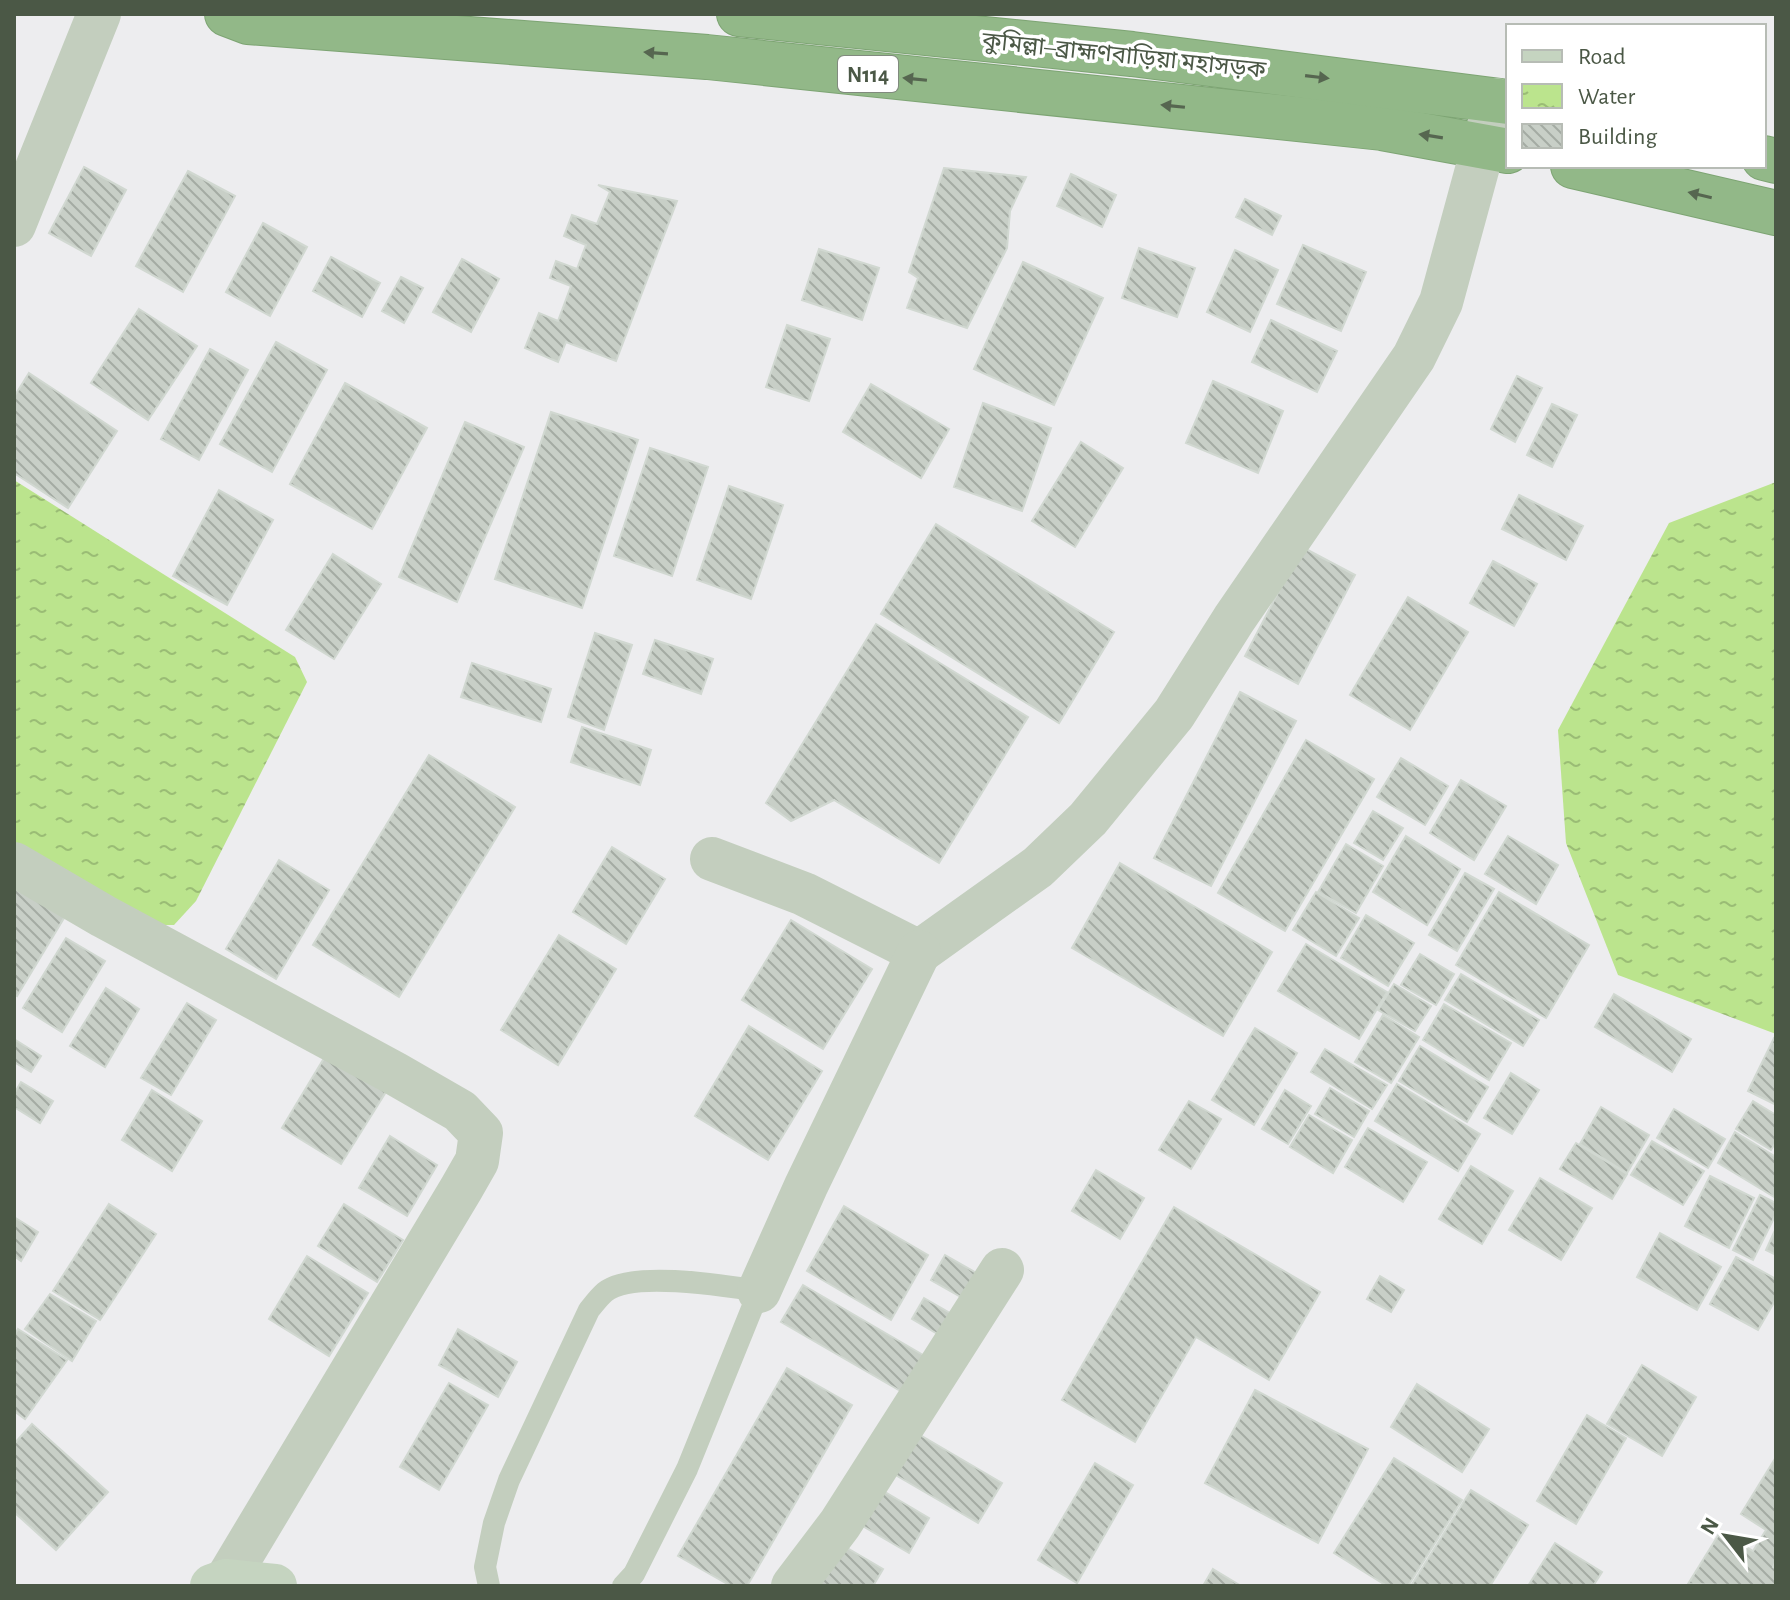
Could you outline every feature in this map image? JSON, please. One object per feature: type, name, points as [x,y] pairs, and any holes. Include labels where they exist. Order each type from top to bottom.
[{"type":"highway","name":"N114","points":[[227,14],[248,22],[517,28],[707,57],[1382,128],[1496,148]]},
{"type":"highway","name":"কুমিল্লা–ব্রাহ্মণবাড়িয়া মহাসড়ক","points":[[739,14],[1132,54],[1502,101]]},
{"type":"highway","points":[[1582,168],[1776,213]]},
{"type":"street","points":[[14,225],[99,14]]},
{"type":"street","points":[[759,1291],[919,952],[1038,867],[1088,819],[1174,714],[1234,619],[1414,357],[1441,302],[1496,148],[1502,101]]},
{"type":"street","points":[[712,859],[804,894],[919,952]]},
{"type":"street","points":[[14,864],[460,1111],[481,1133],[477,1161],[461,1189],[219,1584],[275,1586]]},
{"type":"street","points":[[793,1586],[840,1524],[1002,1270]]},
{"type":"lane","points":[[489,1586],[485,1567],[494,1523],[509,1480],[589,1310],[607,1290],[643,1281],[688,1282],[759,1291],[687,1469],[634,1574],[623,1586]]},
{"type":"water","points":[[14,480],[295,657],[307,682],[196,901],[174,925],[164,925],[14,844]]},
{"type":"water","points":[[1776,482],[1776,1034],[1618,975],[1566,843],[1558,730],[1669,523]]},
{"type":"building","points":[[84,167],[126,190],[91,256],[49,233]]},
{"type":"building","points":[[944,168],[1026,177],[1010,211],[1007,248],[967,328],[907,308],[918,278],[909,272]]},
{"type":"building","points":[[188,171],[235,196],[183,292],[136,266]]},
{"type":"building","points":[[1071,174],[1116,195],[1102,227],[1057,206]]},
{"type":"building","points":[[598,185],[677,201],[616,361],[566,342],[558,362],[525,348],[539,313],[558,321],[571,286],[550,278],[556,261],[577,269],[586,245],[564,236],[572,215],[597,224],[610,192]]},
{"type":"building","points":[[1245,199],[1281,216],[1272,235],[1236,217]]},
{"type":"building","points":[[263,223],[307,247],[270,316],[226,292]]},
{"type":"building","points":[[1303,245],[1366,272],[1341,331],[1277,304]]},
{"type":"building","points":[[1139,248],[1195,268],[1177,317],[1122,298]]},
{"type":"building","points":[[819,249],[879,268],[862,320],[802,300]]},
{"type":"building","points":[[1235,250],[1278,270],[1250,332],[1207,312]]},
{"type":"building","points":[[331,257],[380,283],[362,317],[313,291]]},
{"type":"building","points":[[462,259],[499,279],[471,332],[433,312]]},
{"type":"building","points":[[1023,262],[1103,298],[1054,405],[974,369]]},
{"type":"building","points":[[401,277],[423,288],[404,323],[382,311]]},
{"type":"building","points":[[139,309],[197,346],[148,420],[91,383]]},
{"type":"building","points":[[1271,320],[1337,351],[1317,392],[1252,362]]},
{"type":"building","points":[[787,325],[830,339],[809,401],[766,387]]},
{"type":"building","points":[[276,342],[327,370],[272,472],[220,444]]},
{"type":"building","points":[[210,349],[248,370],[199,460],[161,439]]},
{"type":"building","points":[[29,373],[117,431],[68,508],[14,473],[14,397]]},
{"type":"building","points":[[1517,376],[1542,388],[1515,442],[1491,429]]},
{"type":"building","points":[[1213,381],[1283,411],[1258,473],[1186,443]]},
{"type":"building","points":[[345,383],[427,428],[372,529],[290,484]]},
{"type":"building","points":[[871,384],[949,429],[921,478],[843,432]]},
{"type":"building","points":[[983,403],[1051,428],[1022,511],[954,487]]},
{"type":"building","points":[[1552,404],[1577,415],[1552,467],[1527,455]]},
{"type":"building","points":[[551,412],[638,440],[582,608],[495,579]]},
{"type":"building","points":[[465,422],[524,447],[457,602],[399,577]]},
{"type":"building","points":[[1081,442],[1123,468],[1075,547],[1032,521]]},
{"type":"building","points":[[650,448],[708,467],[672,576],[614,556]]},
{"type":"building","points":[[729,486],[783,505],[751,599],[697,580]]},
{"type":"building","points":[[219,490],[273,520],[227,605],[173,576]]},
{"type":"building","points":[[1519,495],[1583,526],[1566,560],[1502,529]]},
{"type":"building","points":[[936,524],[1114,632],[1059,723],[881,614]]},
{"type":"building","points":[[1302,547],[1355,575],[1298,684],[1245,656]]},
{"type":"building","points":[[333,554],[381,584],[334,659],[286,630]]},
{"type":"building","points":[[1493,561],[1537,584],[1514,626],[1470,603]]},
{"type":"building","points":[[1408,597],[1468,632],[1410,730],[1350,695]]},
{"type":"building","points":[[876,624],[1028,717],[939,863],[834,800],[791,821],[766,803]]},
{"type":"building","points":[[595,633],[632,645],[604,730],[568,717]]},
{"type":"building","points":[[655,640],[713,659],[701,694],[643,674]]},
{"type":"building","points":[[472,663],[551,689],[541,722],[461,697]]},
{"type":"building","points":[[1240,692],[1296,721],[1211,886],[1154,858]]},
{"type":"building","points":[[582,727],[651,750],[640,785],[571,762]]},
{"type":"building","points":[[1306,740],[1374,779],[1285,931],[1218,893]]},
{"type":"building","points":[[429,755],[515,807],[399,997],[313,945]]},
{"type":"building","points":[[1401,758],[1448,786],[1425,825],[1377,797]]},
{"type":"building","points":[[1461,780],[1506,806],[1474,860],[1430,833]]},
{"type":"building","points":[[1373,811],[1403,828],[1383,860],[1354,843]]},
{"type":"building","points":[[1406,836],[1460,869],[1427,925],[1373,892]]},
{"type":"building","points":[[1508,836],[1558,865],[1536,904],[1485,874]]},
{"type":"building","points":[[1346,844],[1383,866],[1356,913],[1318,892]]},
{"type":"building","points":[[612,847],[665,879],[626,944],[573,912]]},
{"type":"building","points":[[279,860],[329,890],[276,979],[226,949]]},
{"type":"building","points":[[1120,863],[1272,952],[1223,1036],[1072,948]]},
{"type":"building","points":[[1465,873],[1494,889],[1457,951],[1429,935]]},
{"type":"building","points":[[14,880],[67,913],[17,996],[14,994]]},
{"type":"building","points":[[1316,892],[1359,918],[1336,956],[1293,930]]},
{"type":"building","points":[[1499,892],[1589,945],[1546,1018],[1456,965]]},
{"type":"building","points":[[1366,915],[1414,943],[1388,986],[1341,958]]},
{"type":"building","points":[[791,920],[872,969],[823,1049],[742,1000]]},
{"type":"building","points":[[559,935],[616,969],[558,1065],[501,1030]]},
{"type":"building","points":[[66,938],[105,961],[62,1032],[23,1008]]},
{"type":"building","points":[[1306,944],[1387,992],[1359,1039],[1278,991]]},
{"type":"building","points":[[1420,954],[1454,974],[1436,1005],[1401,985]]},
{"type":"building","points":[[1461,974],[1539,1020],[1523,1046],[1445,1000]]},
{"type":"building","points":[[1394,984],[1431,1006],[1415,1031],[1378,1010]]},
{"type":"building","points":[[106,988],[139,1009],[105,1067],[70,1046]]},
{"type":"building","points":[[1614,994],[1691,1039],[1672,1072],[1595,1027]]},
{"type":"building","points":[[187,1003],[216,1020],[171,1095],[141,1078]]},
{"type":"building","points":[[1444,1004],[1511,1043],[1489,1080],[1423,1040]]},
{"type":"building","points":[[1383,1015],[1419,1037],[1391,1083],[1355,1062]]},
{"type":"building","points":[[749,1026],[822,1071],[768,1160],[695,1116]]},
{"type":"building","points":[[1255,1028],[1297,1053],[1254,1125],[1212,1100]]},
{"type":"building","points":[[14,1039],[41,1056],[31,1072],[14,1062]]},
{"type":"building","points":[[1776,1039],[1776,1105],[1748,1091]]},
{"type":"building","points":[[1420,1046],[1488,1087],[1467,1122],[1399,1081]]},
{"type":"building","points":[[1325,1049],[1387,1085],[1372,1109],[1311,1072]]},
{"type":"building","points":[[329,1050],[389,1087],[341,1164],[282,1128]]},
{"type":"building","points":[[1511,1073],[1539,1090],[1512,1134],[1484,1118]]},
{"type":"building","points":[[21,1082],[53,1101],[40,1123],[14,1107],[14,1094]]},
{"type":"building","points":[[1397,1084],[1480,1134],[1458,1171],[1375,1121]]},
{"type":"building","points":[[1330,1088],[1369,1111],[1354,1137],[1315,1114]]},
{"type":"building","points":[[152,1090],[202,1121],[172,1171],[122,1140]]},
{"type":"building","points":[[1285,1090],[1311,1106],[1288,1144],[1262,1129]]},
{"type":"building","points":[[1189,1101],[1221,1119],[1191,1169],[1159,1150]]},
{"type":"building","points":[[1753,1101],[1776,1115],[1776,1142],[1771,1150],[1736,1129]]},
{"type":"building","points":[[1601,1107],[1649,1135],[1627,1173],[1580,1144]]},
{"type":"building","points":[[1674,1109],[1725,1139],[1708,1168],[1657,1138]]},
{"type":"building","points":[[1309,1115],[1352,1140],[1333,1173],[1290,1147]]},
{"type":"building","points":[[1368,1128],[1427,1162],[1403,1202],[1345,1167]]},
{"type":"building","points":[[1735,1132],[1776,1157],[1776,1198],[1718,1163]]},
{"type":"building","points":[[390,1136],[437,1165],[407,1216],[359,1188]]},
{"type":"building","points":[[1652,1141],[1704,1171],[1683,1205],[1631,1175]]},
{"type":"building","points":[[1576,1143],[1627,1174],[1612,1199],[1560,1169]]},
{"type":"building","points":[[1471,1166],[1513,1191],[1482,1244],[1439,1219]]},
{"type":"building","points":[[1096,1170],[1144,1198],[1120,1239],[1072,1211]]},
{"type":"building","points":[[1710,1176],[1754,1198],[1729,1248],[1685,1226]]},
{"type":"building","points":[[1540,1178],[1592,1208],[1561,1260],[1509,1230]]},
{"type":"building","points":[[1760,1195],[1776,1203],[1776,1214],[1753,1260],[1733,1250]]},
{"type":"building","points":[[109,1204],[156,1234],[100,1320],[53,1291]]},
{"type":"building","points":[[344,1204],[403,1240],[377,1282],[318,1246]]},
{"type":"building","points":[[844,1206],[928,1255],[891,1320],[807,1271]]},
{"type":"building","points":[[1174,1207],[1320,1292],[1269,1380],[1196,1337],[1135,1442],[1062,1400]]},
{"type":"building","points":[[14,1217],[38,1232],[21,1261],[14,1256]]},
{"type":"building","points":[[1776,1228],[1776,1255],[1766,1250]]},
{"type":"building","points":[[1660,1233],[1721,1267],[1697,1310],[1637,1277]]},
{"type":"building","points":[[945,1255],[980,1275],[966,1300],[931,1280]]},
{"type":"building","points":[[307,1256],[368,1293],[329,1356],[269,1319]]},
{"type":"building","points":[[1736,1257],[1776,1279],[1776,1299],[1758,1330],[1710,1304]]},
{"type":"building","points":[[1380,1276],[1404,1290],[1391,1312],[1367,1299]]},
{"type":"building","points":[[803,1285],[930,1359],[909,1396],[781,1322]]},
{"type":"building","points":[[50,1294],[96,1321],[72,1361],[25,1329]]},
{"type":"building","points":[[924,1298],[964,1321],[951,1342],[912,1319]]},
{"type":"building","points":[[18,1329],[67,1360],[25,1419],[14,1411],[14,1336]]},
{"type":"building","points":[[458,1329],[517,1362],[498,1397],[439,1365]]},
{"type":"building","points":[[1642,1365],[1696,1397],[1662,1456],[1607,1424]]},
{"type":"building","points":[[787,1368],[852,1405],[747,1586],[731,1586],[678,1556]]},
{"type":"building","points":[[449,1383],[488,1405],[439,1490],[400,1467]]},
{"type":"building","points":[[1417,1384],[1489,1429],[1462,1472],[1391,1427]]},
{"type":"building","points":[[1255,1390],[1368,1449],[1318,1543],[1205,1483]]},
{"type":"building","points":[[1587,1415],[1626,1438],[1576,1524],[1537,1501]]},
{"type":"building","points":[[32,1424],[108,1492],[56,1550],[14,1512],[14,1444]]},
{"type":"building","points":[[915,1432],[1002,1483],[978,1523],[892,1473]]},
{"type":"building","points":[[1776,1457],[1776,1561],[1773,1567],[1776,1569],[1776,1586],[1688,1584],[1721,1531],[1753,1551],[1766,1530],[1741,1514]]},
{"type":"building","points":[[1394,1458],[1462,1500],[1408,1586],[1387,1586],[1334,1553]]},
{"type":"building","points":[[1095,1463],[1133,1485],[1077,1583],[1038,1560]]},
{"type":"building","points":[[880,1489],[929,1518],[909,1553],[859,1524]]},
{"type":"building","points":[[1471,1490],[1528,1525],[1490,1586],[1411,1586]]},
{"type":"building","points":[[837,1542],[883,1569],[873,1586],[811,1586]]},
{"type":"building","points":[[1555,1543],[1602,1572],[1593,1586],[1528,1586]]},
{"type":"building","points":[[1213,1569],[1241,1586],[1203,1586]]}]
